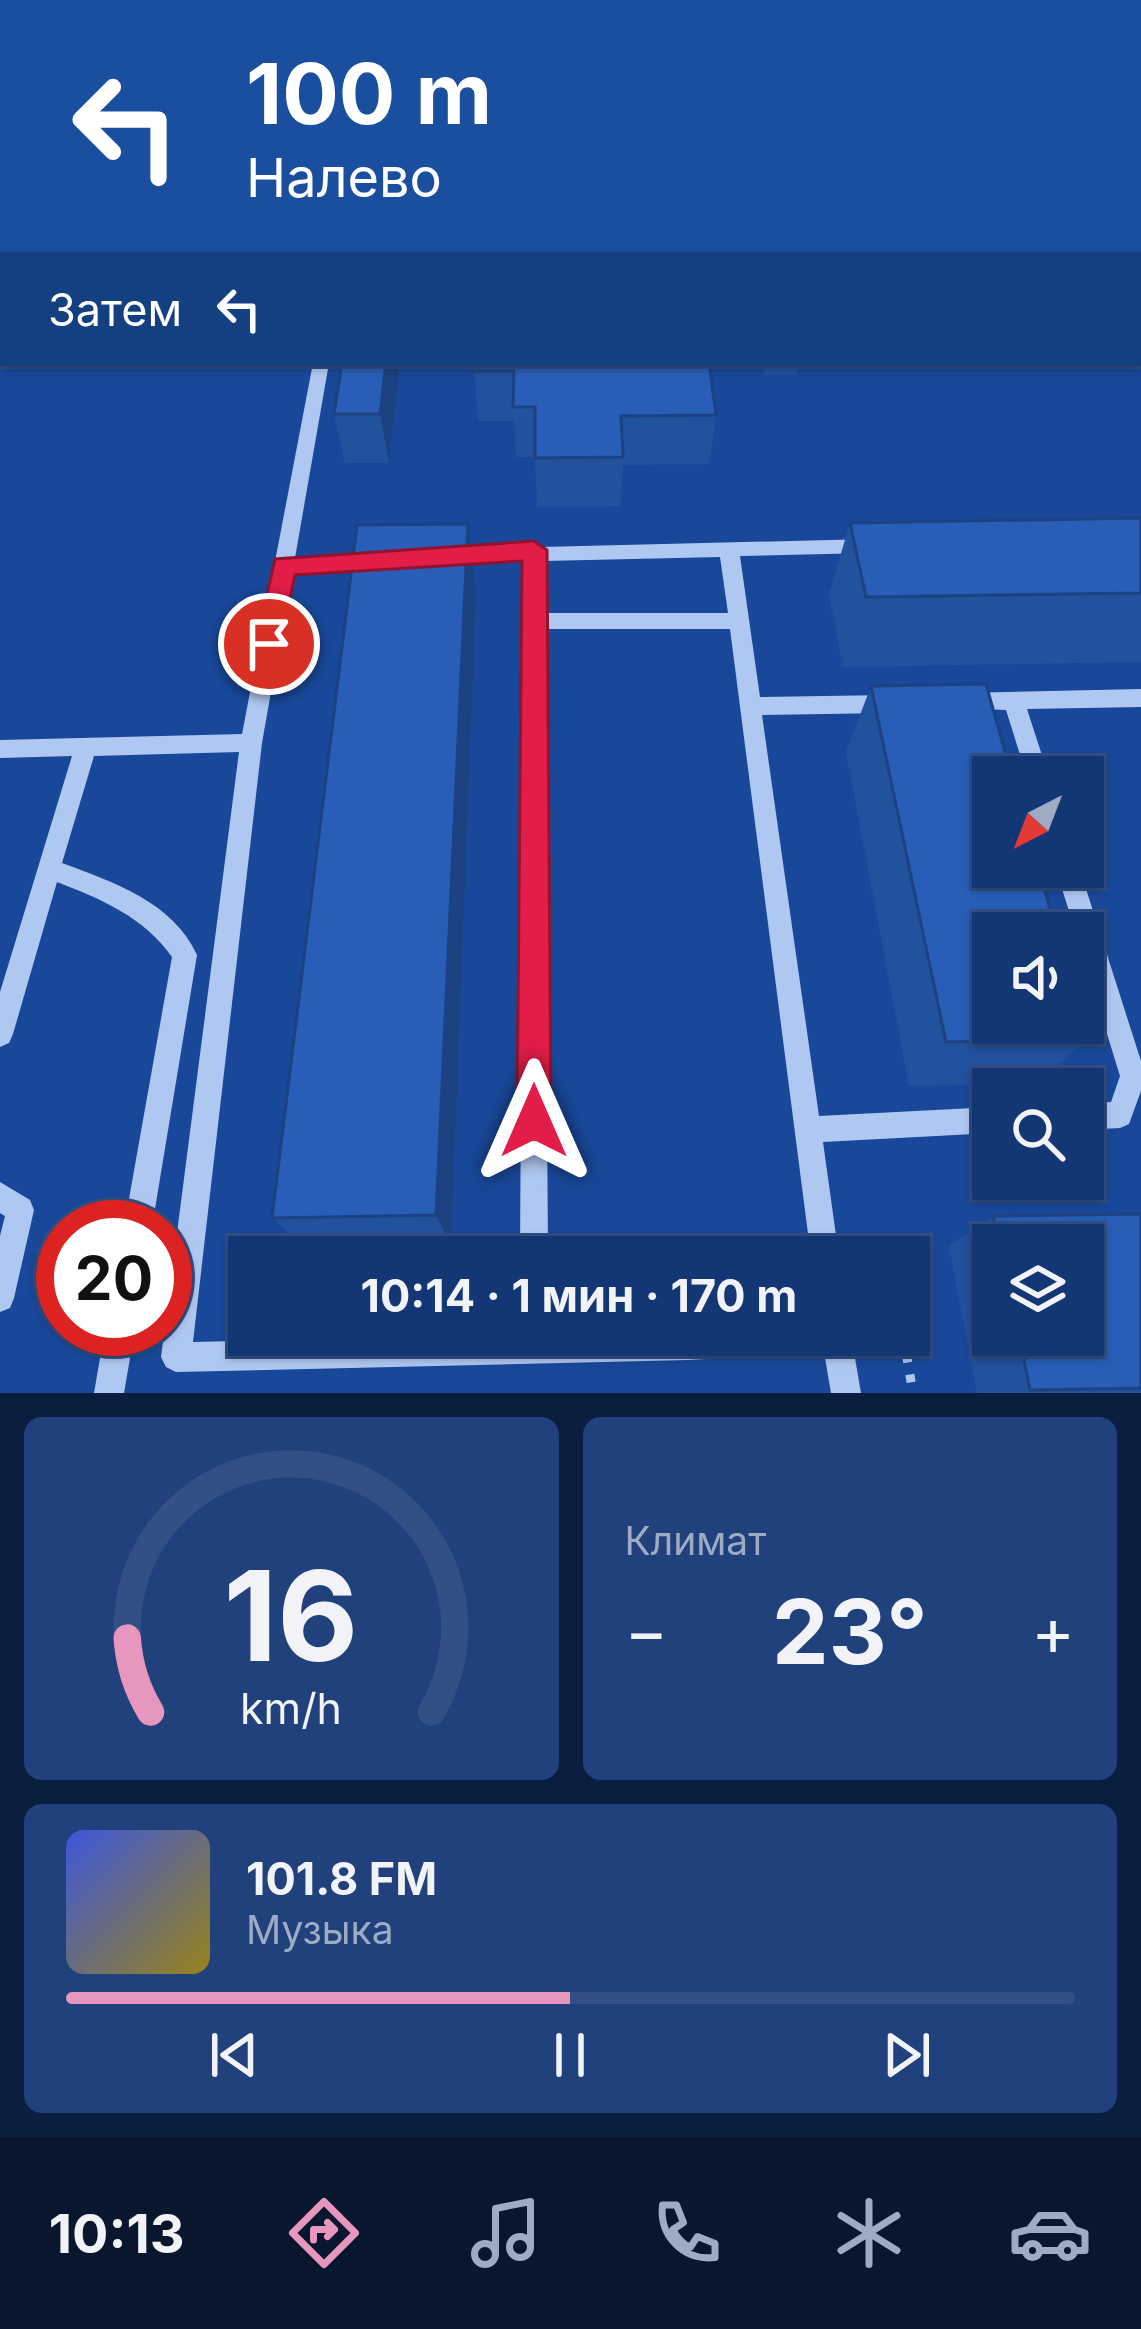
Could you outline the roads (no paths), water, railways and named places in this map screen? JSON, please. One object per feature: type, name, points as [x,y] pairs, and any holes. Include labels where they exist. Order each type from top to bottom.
[{"type":"street","points":[[228,1355],[176,1357],[251,743],[320,366]]},
{"type":"street","points":[[420,557],[534,550],[889,546]]},
{"type":"street","points":[[729,548],[822,1236]]},
{"type":"street","points":[[534,550],[534,1236]]},
{"type":"street","points":[[284,566],[398,559]]},
{"type":"street","points":[[534,621],[738,622]]},
{"type":"street","points":[[948,703],[1141,698]]},
{"type":"street","points":[[1014,701],[1031,756]]},
{"type":"street","points":[[750,706],[904,704]]},
{"type":"street","points":[[0,749],[251,743]]},
{"type":"street","points":[[0,1034],[85,748]]},
{"type":"street","points":[[50,868],[151,913],[172,933],[185,955],[143,1200]]},
{"type":"street","points":[[1073,888],[1132,1076],[1130,1116]]},
{"type":"street","points":[[808,1130],[972,1121]]},
{"type":"street","points":[[0,1196],[20,1210],[0,1298]]},
{"type":"street","points":[[109,1393],[115,1356]]},
{"type":"street","points":[[840,1356],[847,1393]]}]
